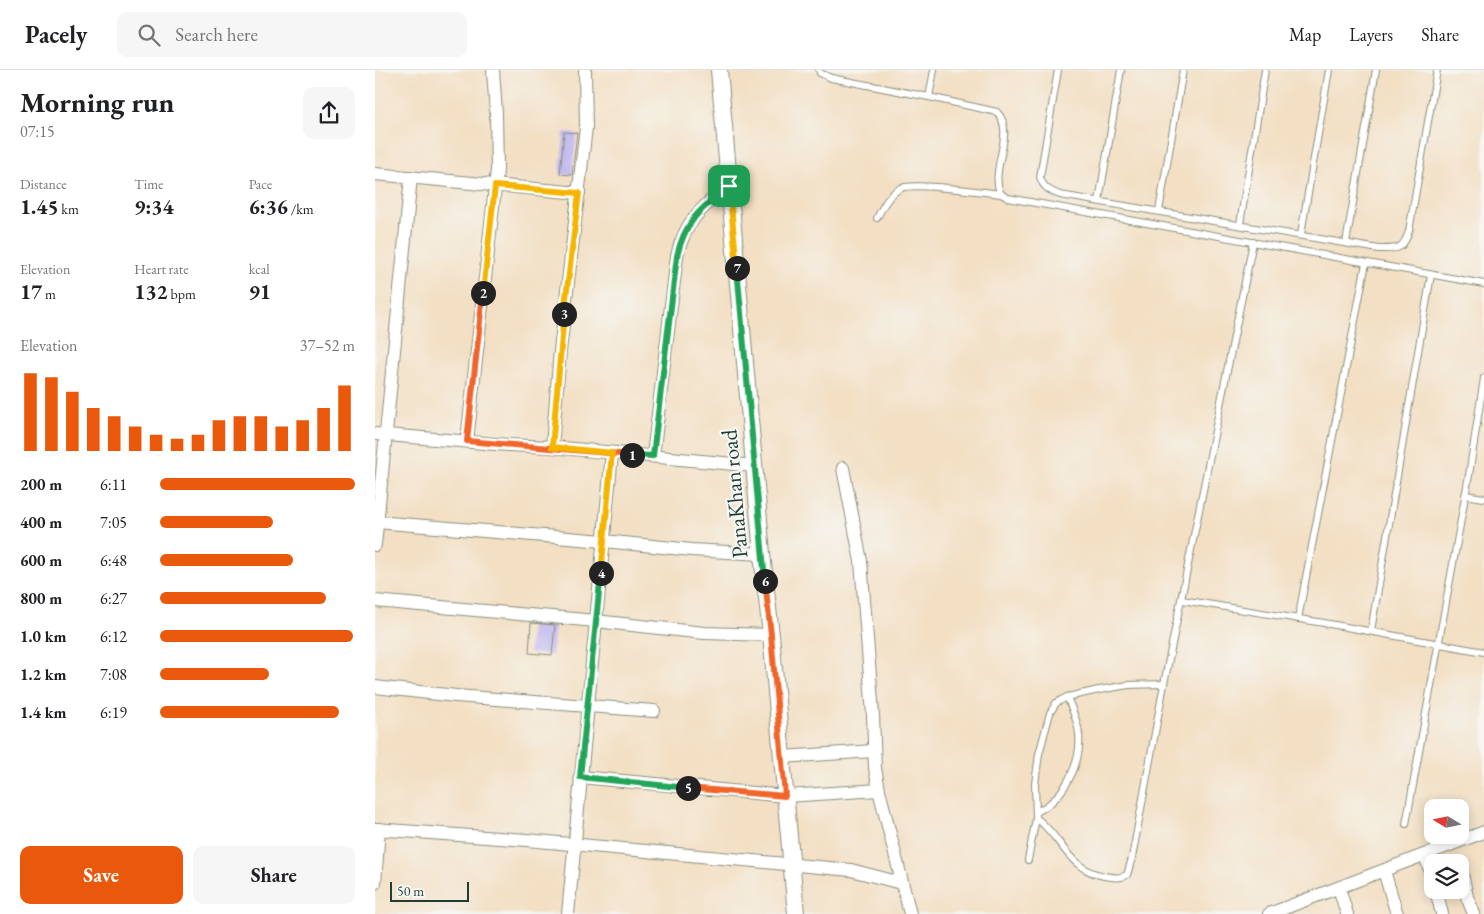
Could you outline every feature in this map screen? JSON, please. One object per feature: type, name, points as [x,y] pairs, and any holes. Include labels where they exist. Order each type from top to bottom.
[{"type":"street","points":[[467,441],[495,186],[497,142],[493,70]]},
{"type":"street","points":[[552,447],[560,351],[586,128],[585,70]]},
{"type":"street","name":"PanaKhan road","points":[[719,70],[796,914]]},
{"type":"street","points":[[375,174],[579,193]]},
{"type":"street","points":[[375,545],[380,434],[411,177]]},
{"type":"street","points":[[653,456],[677,256],[681,240],[689,223],[729,186]]},
{"type":"street","points":[[380,434],[552,447],[755,466]]},
{"type":"street","points":[[567,914],[612,453]]},
{"type":"street","points":[[843,468],[861,560],[873,715],[875,768],[901,883],[910,914]]},
{"type":"street","points":[[377,522],[692,550],[762,554]]},
{"type":"street","points":[[375,600],[704,633],[771,635]]},
{"type":"street","points":[[375,687],[587,707],[654,711]]},
{"type":"street","points":[[782,757],[874,751]]},
{"type":"street","points":[[580,777],[785,796],[879,790]]},
{"type":"street","points":[[375,883],[377,829],[527,840],[574,846],[851,870],[901,883]]},
{"type":"street","points":[[1469,838],[1484,832]]},
{"type":"street","points":[[1428,854],[1455,844],[1458,854]]},
{"type":"street","points":[[1269,914],[1424,855]]},
{"type":"street","points":[[1384,871],[1397,914]]},
{"type":"street","points":[[1339,888],[1347,914]]},
{"type":"street","points":[[1438,899],[1442,914]]},
{"type":"street","points":[[1468,899],[1474,914]]},
{"type":"lane","points":[[819,70],[831,78],[997,112],[1002,117],[1004,132],[997,182],[1001,194]]},
{"type":"lane","points":[[929,97],[934,70]]},
{"type":"lane","points":[[1057,70],[1041,164],[1042,184],[1052,192],[1060,195],[1346,243],[1393,249],[1400,248],[1405,243],[1409,231],[1437,70]]},
{"type":"lane","points":[[1099,201],[1121,70]]},
{"type":"lane","points":[[1159,211],[1183,70]]},
{"type":"lane","points":[[1240,224],[1265,70]]},
{"type":"lane","points":[[1301,234],[1329,70]]},
{"type":"lane","points":[[1346,243],[1376,70]]},
{"type":"lane","points":[[877,218],[892,194],[907,186],[1001,194],[1019,201],[1115,216],[1484,284]]},
{"type":"lane","points":[[1036,815],[1068,855],[1085,870],[1117,878],[1127,875],[1132,858],[1164,684],[1253,242]]},
{"type":"lane","points":[[1298,619],[1365,262]]},
{"type":"lane","points":[[1371,631],[1431,275]]},
{"type":"lane","points":[[1406,824],[1482,408],[1484,378]]},
{"type":"lane","points":[[1465,495],[1484,498]]},
{"type":"lane","points":[[1182,600],[1371,631],[1484,652]]},
{"type":"lane","points":[[1028,860],[1036,815],[1035,784],[1039,754],[1052,708],[1056,703],[1067,697],[1099,690],[1164,684]]},
{"type":"lane","points":[[1036,815],[1056,797],[1069,778],[1079,752],[1079,732],[1067,697]]},
{"type":"building","points":[[564,132],[577,133],[572,175],[560,174]]},
{"type":"building","points":[[531,623],[555,625],[552,655],[529,653]]},
{"type":"route","points":[[729,186],[689,223],[681,240],[677,256],[653,456],[552,447],[467,441],[495,186],[579,193],[560,351],[552,447],[612,453],[580,777],[785,796],[729,186]]}]
